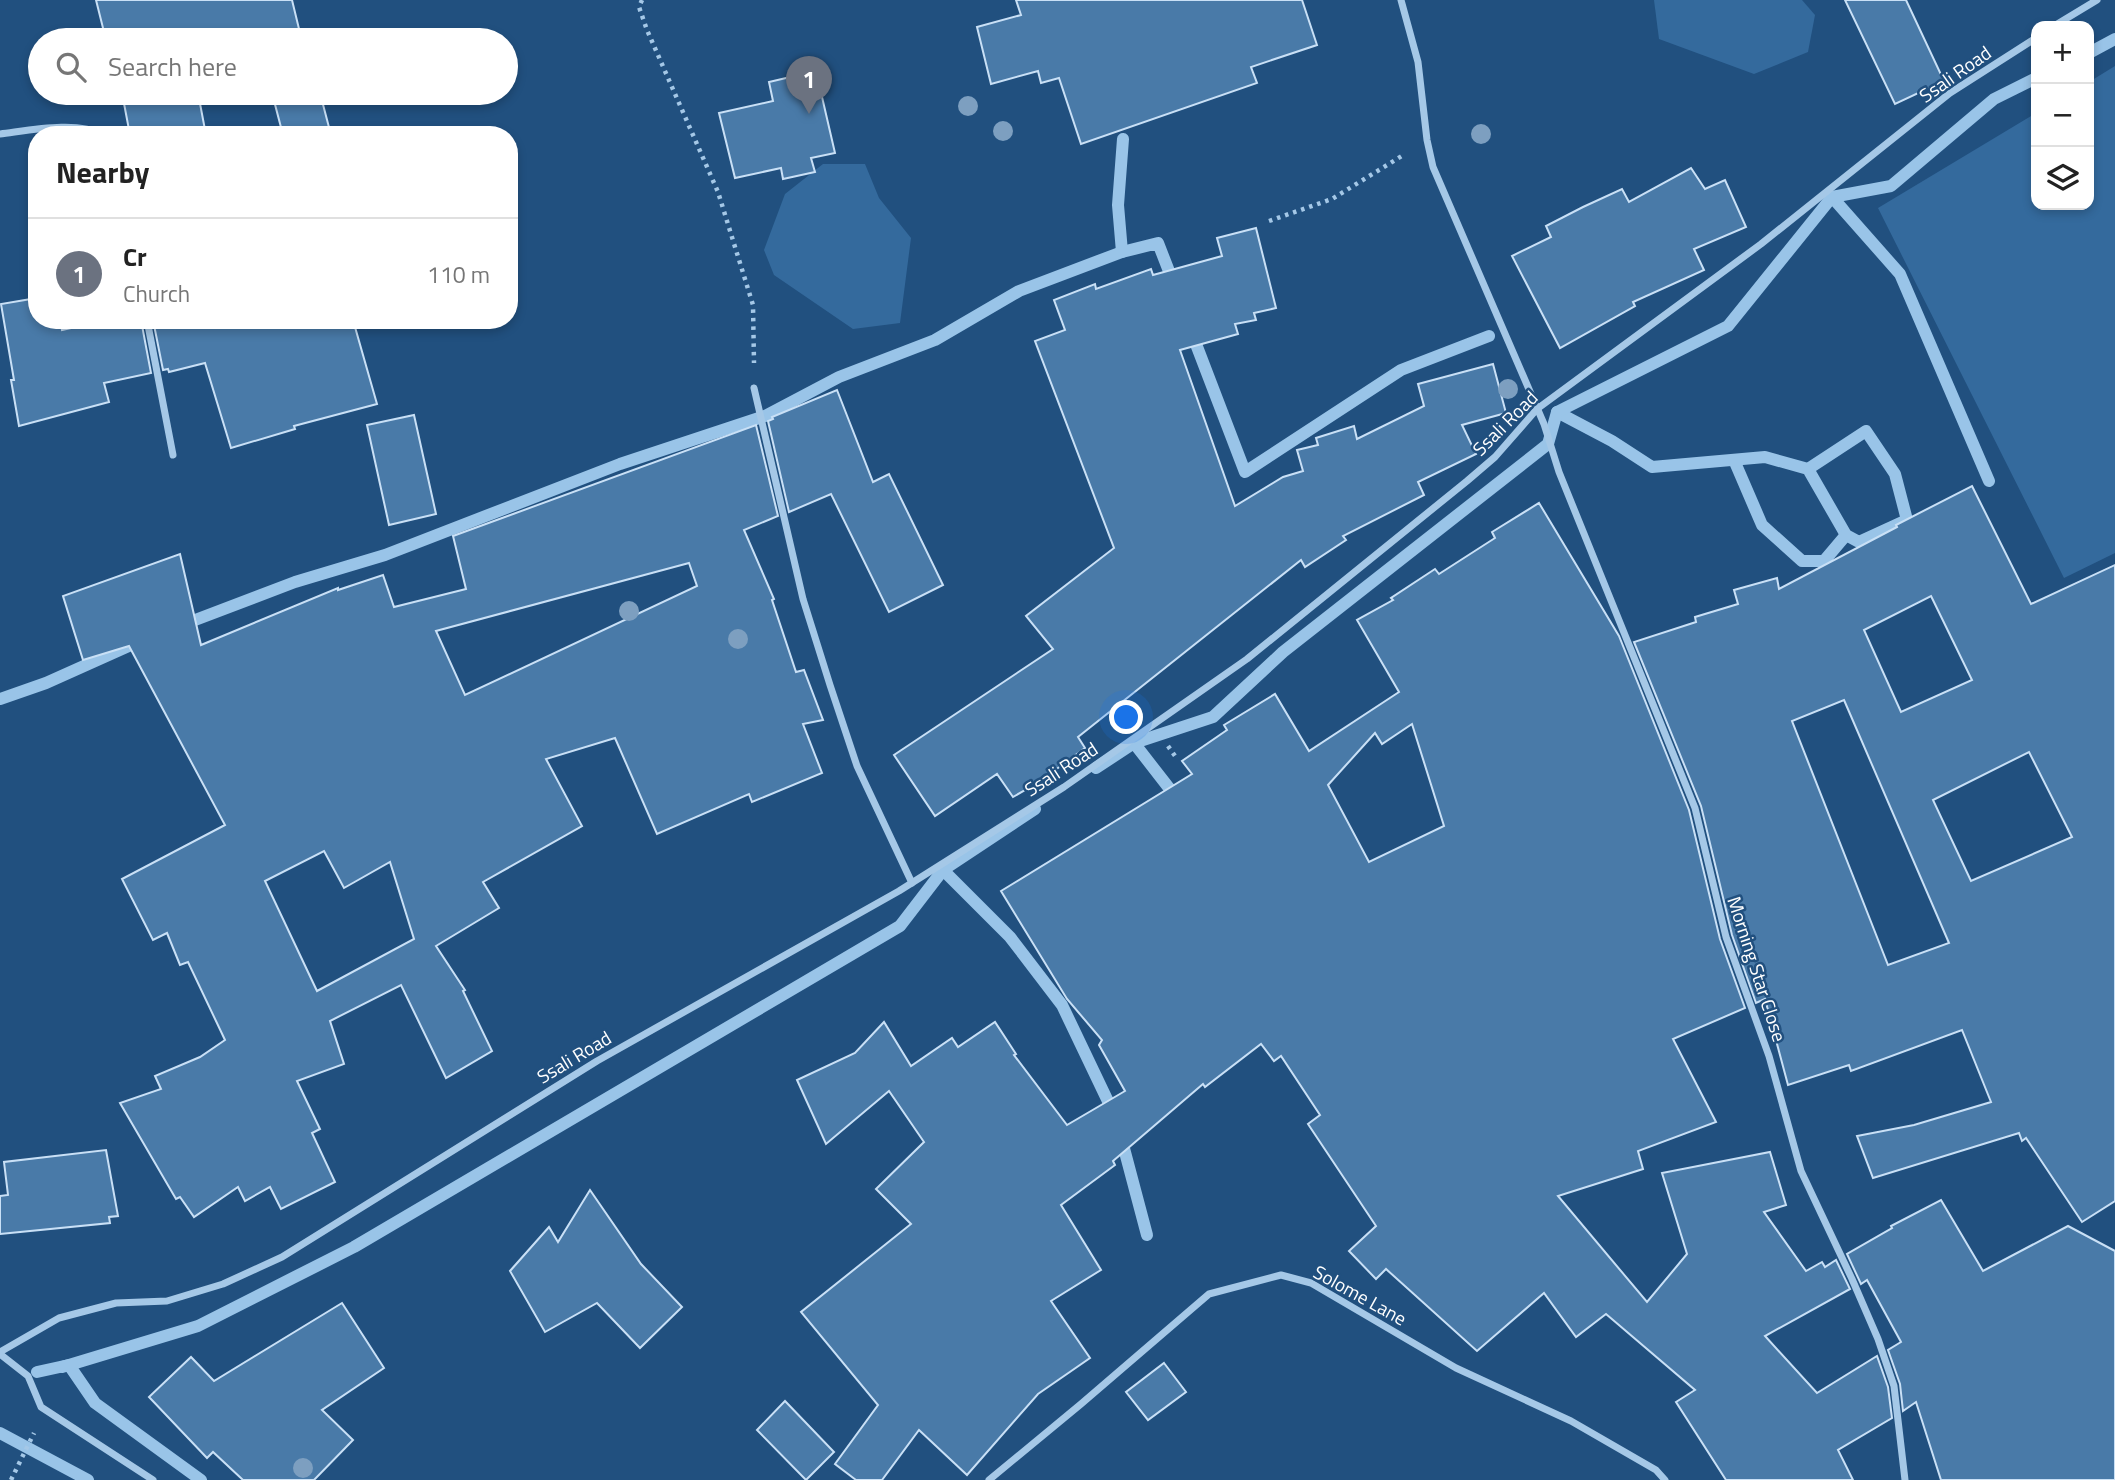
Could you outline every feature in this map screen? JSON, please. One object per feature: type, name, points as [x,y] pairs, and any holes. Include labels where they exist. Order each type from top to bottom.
[{"type":"street","name":"Morning Star Close","points":[[1401,0],[1418,62],[1427,140],[1433,167],[1544,424],[1559,472],[1695,808],[1726,937],[1769,1056],[1801,1171],[1852,1279],[1894,1386],[1905,1480]]},
{"type":"street","points":[[2062,21],[2097,0]]},
{"type":"street","name":"Ssali Road","points":[[0,1353],[59,1318],[116,1303],[167,1301],[223,1284],[282,1257],[597,1061],[912,883],[1064,787],[1247,659],[1495,457],[1537,409],[1761,244],[1950,93],[2031,41]]},
{"type":"street","points":[[0,134],[28,131]]},
{"type":"street","points":[[149,329],[173,455]]},
{"type":"street","points":[[754,388],[803,598],[830,685],[857,766],[912,883]]},
{"type":"street","name":"Solome Lane","points":[[989,1480],[1209,1294],[1281,1275],[1311,1283],[1456,1368],[1571,1421],[1656,1470],[1665,1480]]},
{"type":"street","points":[[0,1353],[27,1376],[43,1409],[153,1480]]},
{"type":"path","points":[[642,0],[639,7],[647,30],[718,192],[753,305],[754,388]]},
{"type":"path","points":[[1269,221],[1332,199],[1427,140]]},
{"type":"path","points":[[11,1480],[43,1409]]},
{"type":"shaded area","points":[[1654,0],[1802,0],[1815,15],[1808,52],[1754,74],[1659,39]]},
{"type":"shaded area","points":[[2115,66],[2115,553],[2064,578],[1878,208],[2031,116],[2031,210],[2094,210],[2094,79]]},
{"type":"shaded area","points":[[823,164],[865,164],[879,198],[911,238],[900,323],[853,329],[774,275],[764,250],[785,194]]},
{"type":"building","points":[[96,0],[292,0],[299,28],[103,28]]},
{"type":"building","points":[[1016,0],[1302,0],[1317,45],[1251,67],[1257,83],[1081,144],[1059,78],[1041,83],[1038,71],[991,84],[977,27],[1021,15]]},
{"type":"building","points":[[1845,0],[1906,0],[1944,81],[1895,104]]},
{"type":"building","points":[[816,71],[835,153],[811,158],[815,172],[783,179],[781,168],[735,178],[719,113],[773,101],[769,82]]},
{"type":"building","points":[[124,105],[200,105],[204,126],[128,126]]},
{"type":"building","points":[[275,105],[323,105],[329,126],[281,126]]},
{"type":"building","points":[[1691,168],[1705,189],[1725,180],[1746,227],[1694,249],[1704,270],[1633,302],[1635,306],[1560,348],[1512,256],[1551,237],[1546,226],[1583,207],[1622,189],[1629,202]]},
{"type":"building","points":[[1256,228],[1276,308],[1254,313],[1256,320],[1235,324],[1238,334],[1180,350],[1235,506],[1283,477],[1303,471],[1297,450],[1318,445],[1316,438],[1354,426],[1357,439],[1424,406],[1418,384],[1493,364],[1506,413],[1462,425],[1476,454],[1418,482],[1424,495],[1343,536],[1346,540],[1305,567],[1301,560],[1078,737],[1085,748],[1039,782],[1013,797],[997,774],[935,816],[894,755],[1053,649],[1026,616],[1114,548],[1035,341],[1065,330],[1054,300],[1095,284],[1096,289],[1151,269],[1153,275],[1222,256],[1217,238]]},
{"type":"building","points":[[28,300],[28,329],[143,329],[151,373],[104,383],[109,402],[19,426],[1,304]]},
{"type":"building","points":[[155,329],[356,329],[377,404],[294,426],[295,429],[231,448],[205,363],[169,372],[168,369],[163,370]]},
{"type":"building","points":[[837,390],[873,482],[889,474],[943,585],[889,612],[831,494],[789,512],[768,421]]},
{"type":"building","points":[[414,415],[436,514],[389,525],[367,425]]},
{"type":"building","points":[[756,425],[778,516],[744,530],[774,599],[772,600],[796,672],[804,670],[823,720],[803,724],[822,773],[752,802],[749,794],[657,834],[615,738],[546,759],[582,826],[483,882],[499,908],[436,946],[465,990],[463,991],[492,1051],[446,1078],[401,985],[330,1021],[344,1064],[297,1081],[320,1129],[312,1133],[335,1182],[281,1209],[270,1187],[245,1201],[238,1187],[194,1217],[180,1197],[176,1199],[120,1103],[161,1089],[155,1076],[200,1057],[225,1040],[188,962],[180,965],[167,933],[153,940],[122,879],[225,825],[129,646],[83,660],[63,596],[180,554],[201,645],[338,588],[383,575],[394,607],[466,589],[453,536]],"holes":[[[689,563],[697,586],[465,695],[436,631]],[[324,851],[344,888],[390,862],[414,939],[317,991],[265,881]]]},
{"type":"building","points":[[1972,486],[2031,604],[2115,565],[2115,1201],[2082,1222],[2026,1138],[2022,1141],[2019,1133],[1873,1178],[1857,1136],[1914,1125],[1991,1102],[1962,1030],[1851,1071],[1849,1065],[1788,1085],[1765,999],[1756,1003],[1732,935],[1701,806],[1634,642],[1696,622],[1695,617],[1738,604],[1734,590],[1777,578],[1779,589],[1897,527],[1896,525]],"holes":[[[1931,596],[1972,680],[1901,712],[1864,630]],[[1844,700],[1949,943],[1888,965],[1792,721]],[[2029,752],[2072,837],[1971,881],[1933,800]]]},
{"type":"building","points":[[1539,503],[1619,636],[1689,810],[1720,939],[1745,1008],[1673,1039],[1716,1122],[1638,1151],[1643,1169],[1558,1196],[1647,1302],[1687,1254],[1662,1173],[1770,1152],[1786,1205],[1764,1212],[1806,1271],[1822,1262],[1825,1267],[1836,1260],[1850,1289],[1765,1336],[1817,1393],[1877,1356],[1888,1387],[1892,1418],[1838,1450],[1853,1480],[1726,1480],[1676,1402],[1695,1390],[1606,1314],[1576,1337],[1544,1293],[1477,1351],[1386,1269],[1376,1279],[1349,1251],[1376,1226],[1308,1124],[1320,1115],[1281,1056],[1274,1061],[1261,1044],[1205,1087],[1203,1084],[1113,1161],[1115,1165],[1061,1205],[1101,1270],[1051,1301],[1090,1358],[1038,1394],[967,1475],[919,1430],[882,1480],[856,1480],[835,1464],[878,1405],[801,1312],[911,1224],[876,1189],[924,1142],[889,1091],[826,1144],[797,1080],[855,1053],[884,1022],[911,1066],[952,1038],[958,1047],[995,1022],[1016,1054],[1014,1055],[1067,1125],[1125,1091],[1099,1045],[1102,1040],[1067,999],[1001,891],[1192,774],[1182,761],[1227,730],[1224,725],[1275,694],[1309,751],[1399,692],[1357,620],[1393,600],[1391,598],[1435,569],[1439,574],[1495,538],[1492,532]],"holes":[[[1412,724],[1444,826],[1369,862],[1328,785],[1375,733],[1382,744]]]},
{"type":"building","points":[[106,1150],[118,1216],[109,1217],[110,1223],[0,1234],[0,1196],[8,1195],[4,1162]]},
{"type":"building","points":[[590,1190],[641,1264],[682,1307],[640,1348],[597,1303],[545,1332],[510,1271],[549,1227],[558,1242]]},
{"type":"building","points":[[1941,1200],[1983,1271],[2068,1226],[2115,1251],[2115,1480],[1941,1480],[1916,1402],[1903,1411],[1900,1384],[1888,1350],[1901,1342],[1867,1280],[1861,1284],[1847,1254],[1892,1228],[1891,1226]]},
{"type":"building","points":[[342,1303],[384,1368],[322,1410],[353,1440],[314,1480],[243,1480],[213,1452],[207,1458],[149,1397],[191,1357],[214,1381]]},
{"type":"building","points":[[1164,1363],[1186,1392],[1148,1420],[1126,1392]]},
{"type":"building","points":[[785,1401],[834,1452],[806,1480],[757,1430]]},
{"type":"waterway","points":[[2094,50],[2115,39]]},
{"type":"waterway","points":[[1096,768],[1134,743],[1213,717],[1283,652],[1548,444],[1557,412],[1728,326],[1832,197],[1891,186],[1994,99],[2031,80]]},
{"type":"waterway","points":[[1122,252],[1118,205],[1123,139]]},
{"type":"waterway","points":[[1832,197],[1900,274],[1989,481]]},
{"type":"waterway","points":[[182,625],[295,582],[385,555],[620,464],[765,416],[839,377],[935,340],[1019,291],[1122,252],[1158,243],[1174,284]]},
{"type":"waterway","points":[[1191,331],[1245,472],[1401,370],[1489,336]]},
{"type":"waterway","points":[[1557,412],[1612,441],[1652,467],[1765,457],[1808,469],[1846,535],[1859,542],[1907,520],[1895,474],[1866,431],[1808,469]]},
{"type":"waterway","points":[[1734,460],[1762,525],[1802,561],[1824,561],[1846,535]]},
{"type":"waterway","points":[[0,699],[46,683],[142,640]]},
{"type":"waterway","points":[[1134,743],[1169,788],[1181,799]]},
{"type":"waterway","points":[[37,1372],[198,1326],[354,1247],[900,926],[943,870],[1035,809]]},
{"type":"waterway","points":[[943,870],[1010,937],[1062,1005],[1115,1116]]},
{"type":"waterway","points":[[1121,1137],[1147,1235]]},
{"type":"waterway","points":[[62,1367],[69,1365],[95,1403],[201,1480]]},
{"type":"waterway","points":[[0,1433],[88,1480]]},
{"type":"place","name":"Cr","points":[[809,114]]}]
